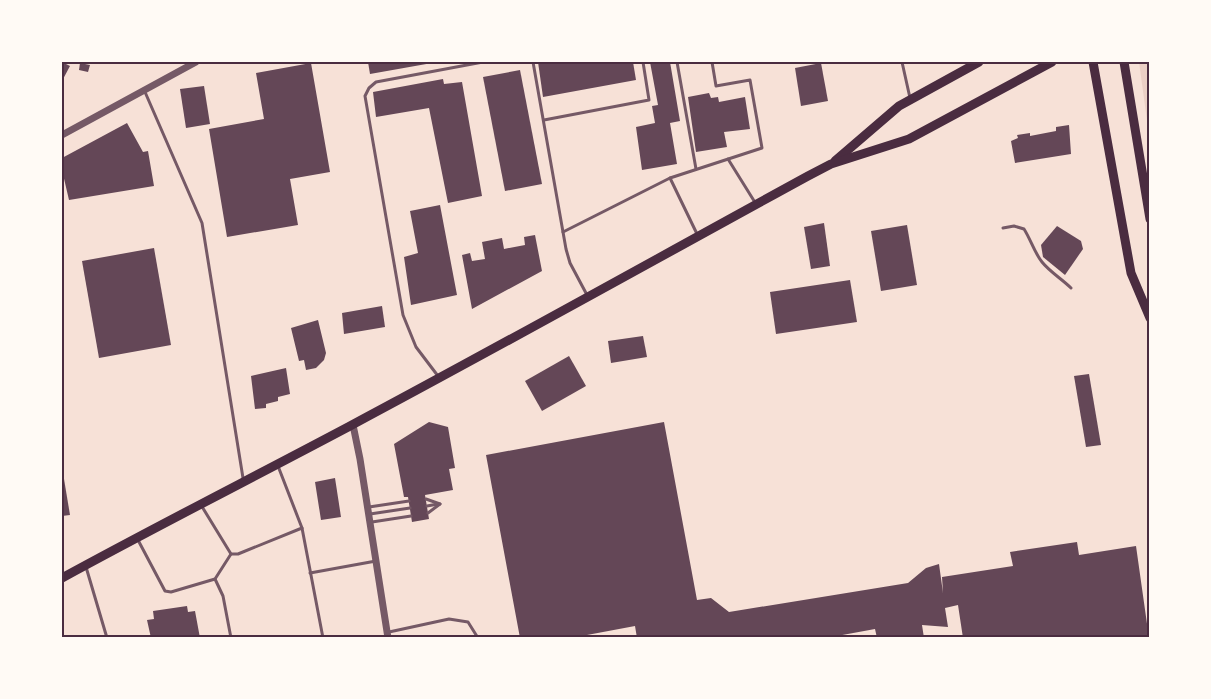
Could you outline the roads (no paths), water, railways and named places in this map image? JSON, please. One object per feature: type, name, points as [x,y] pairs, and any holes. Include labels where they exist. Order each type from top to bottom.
[{"type":"main road","points":[[831,164],[900,106],[979,62]]},
{"type":"main road","points":[[62,578],[278,465],[831,164],[909,139],[1052,62]]},
{"type":"main road","points":[[1093,62],[1131,273],[1149,318]]},
{"type":"main road","points":[[1124,62],[1149,219]]},
{"type":"street","points":[[62,135],[196,62]]},
{"type":"street","points":[[352,425],[388,635]]},
{"type":"lane","points":[[439,377],[416,347],[403,315],[365,96],[376,82],[483,62]]},
{"type":"lane","points":[[532,62],[570,263],[588,296]]},
{"type":"lane","points":[[544,120],[649,100],[643,62]]},
{"type":"lane","points":[[677,62],[696,169]]},
{"type":"lane","points":[[563,232],[670,178],[762,148],[750,80],[716,86],[711,62]]},
{"type":"lane","points":[[902,62],[910,100]]},
{"type":"lane","points":[[144,90],[202,223],[244,483]]},
{"type":"lane","points":[[728,159],[756,204]]},
{"type":"lane","points":[[670,178],[698,236]]},
{"type":"lane","points":[[1003,228],[1014,226],[1024,229],[1036,255],[1071,288]]},
{"type":"lane","points":[[278,465],[302,528],[323,638]]},
{"type":"lane","points":[[426,499],[440,504]]},
{"type":"lane","points":[[369,515],[409,501]]},
{"type":"lane","points":[[201,504],[231,554]]},
{"type":"lane","points":[[427,506],[440,504]]},
{"type":"lane","points":[[428,513],[440,504]]},
{"type":"lane","points":[[369,515],[410,508]]},
{"type":"lane","points":[[369,515],[411,516]]},
{"type":"lane","points":[[231,554],[238,554],[302,528]]},
{"type":"lane","points":[[137,537],[165,591],[171,592],[215,579],[231,554]]},
{"type":"lane","points":[[310,573],[376,561]]},
{"type":"lane","points":[[86,565],[107,638]]},
{"type":"lane","points":[[215,579],[223,596],[231,638]]},
{"type":"lane","points":[[388,635],[450,619],[468,622],[478,638]]}]
